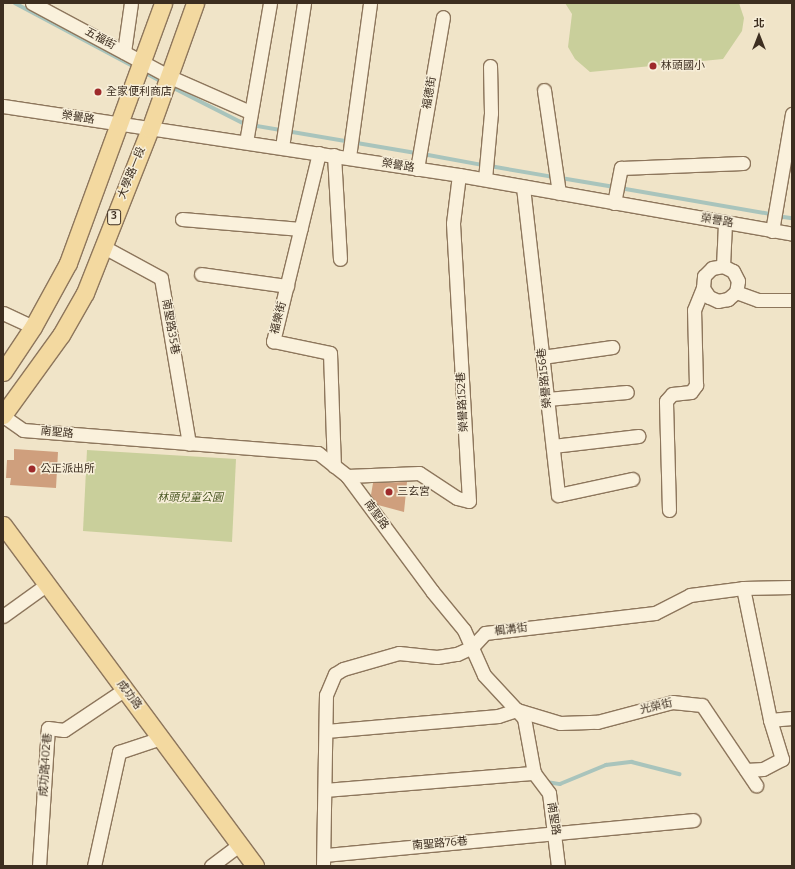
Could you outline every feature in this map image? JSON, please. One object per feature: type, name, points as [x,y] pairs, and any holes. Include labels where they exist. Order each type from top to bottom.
[{"type":"main road","points":[[3,372],[34,326],[68,263],[163,3]]},
{"type":"main road","name":"大學路一段","points":[[3,415],[64,329],[85,293],[102,246],[150,129],[195,3]]},
{"type":"main road","name":"成功路","points":[[3,525],[46,585],[162,738],[255,866]]},
{"type":"street","name":"五福街","points":[[32,3],[168,76],[250,112]]},
{"type":"street","points":[[124,52],[131,3]]},
{"type":"street","points":[[246,142],[270,3]]},
{"type":"street","points":[[282,147],[304,3]]},
{"type":"street","points":[[349,157],[370,3]]},
{"type":"street","name":"福德街","points":[[417,169],[443,17]]},
{"type":"street","points":[[485,180],[492,113],[490,66]]},
{"type":"street","points":[[544,90],[559,193]]},
{"type":"street","name":"榮譽路","points":[[3,106],[150,129],[349,157],[792,234]]},
{"type":"street","points":[[772,231],[792,114]]},
{"type":"street","name":"福樂街","points":[[319,153],[273,341],[330,353],[334,466]]},
{"type":"street","points":[[334,155],[340,259]]},
{"type":"street","points":[[614,203],[621,168],[743,163]]},
{"type":"street","name":"榮譽路152巷","points":[[348,476],[420,473],[457,498],[469,501],[453,223],[459,175]]},
{"type":"street","name":"榮譽路156巷","points":[[523,187],[558,495],[632,479]]},
{"type":"street","points":[[182,219],[301,229]]},
{"type":"street","points":[[723,266],[725,223]]},
{"type":"street","name":"南聖路35巷","points":[[102,246],[161,278],[189,444]]},
{"type":"street","points":[[669,510],[666,401],[672,394],[692,392],[696,385],[694,310],[703,288],[704,276],[712,268],[723,266],[733,271],[738,281],[736,292],[728,299],[718,301],[709,297],[703,288]]},
{"type":"street","points":[[201,274],[287,286]]},
{"type":"street","points":[[736,292],[758,300],[792,300]]},
{"type":"street","points":[[3,313],[34,326]]},
{"type":"street","points":[[542,357],[612,347]]},
{"type":"street","points":[[547,399],[626,392]]},
{"type":"street","name":"南聖路","points":[[3,415],[23,430],[189,444],[247,446],[318,453],[348,476],[432,591],[464,630],[484,675],[524,718],[534,773],[549,793],[556,832],[558,866]]},
{"type":"street","points":[[552,446],[638,436]]},
{"type":"street","points":[[3,616],[46,585]]},
{"type":"street","name":"楓溝街","points":[[324,860],[326,695],[335,674],[343,669],[400,653],[437,657],[457,654],[472,647],[485,633],[625,618],[655,613],[690,595],[743,588],[792,587]]},
{"type":"street","points":[[743,588],[770,720],[782,759],[763,769],[746,770]]},
{"type":"street","name":"成功路402巷","points":[[39,866],[48,728],[64,730],[125,689]]},
{"type":"street","name":"光榮街","points":[[516,710],[560,723],[597,722],[672,702],[702,705],[756,785]]},
{"type":"street","points":[[326,731],[498,716],[516,710]]},
{"type":"street","points":[[770,720],[792,718]]},
{"type":"street","points":[[94,866],[119,752],[162,738]]},
{"type":"street","points":[[325,790],[534,773]]},
{"type":"street","name":"南聖路76巷","points":[[324,860],[556,832],[693,820]]},
{"type":"street","points":[[211,866],[239,845]]},
{"type":"green space","points":[[565,3],[739,3],[744,18],[742,31],[723,59],[590,72],[575,59],[568,47],[572,14]]},
{"type":"green space","name":"林頭兒童公園","points":[[87,450],[236,459],[232,542],[83,531]]},
{"type":"building","name":"公正派出所","points":[[14,449],[58,452],[56,488],[10,485],[11,478],[6,478],[7,460],[14,460]]},
{"type":"building","name":"三玄宮","points":[[407,482],[404,512],[378,505],[371,495],[373,483]]},
{"type":"waterway","points":[[15,3],[135,67]]},
{"type":"waterway","points":[[144,72],[161,81]]},
{"type":"waterway","points":[[170,86],[245,124],[416,153]]},
{"type":"waterway","points":[[423,154],[483,165]]},
{"type":"waterway","points":[[490,166],[554,177]]},
{"type":"waterway","points":[[561,178],[614,187]]},
{"type":"waterway","points":[[620,188],[771,214]]},
{"type":"waterway","points":[[777,216],[792,218]]},
{"type":"waterway","points":[[547,782],[560,784],[606,765],[632,762],[679,774]]},
{"type":"place","name":"林頭國小","points":[[653,66]]},
{"type":"place","name":"全家便利商店","points":[[98,92]]},
{"type":"place","name":"公正派出所","points":[[32,469]]},
{"type":"place","name":"三玄宮","points":[[389,492]]}]
